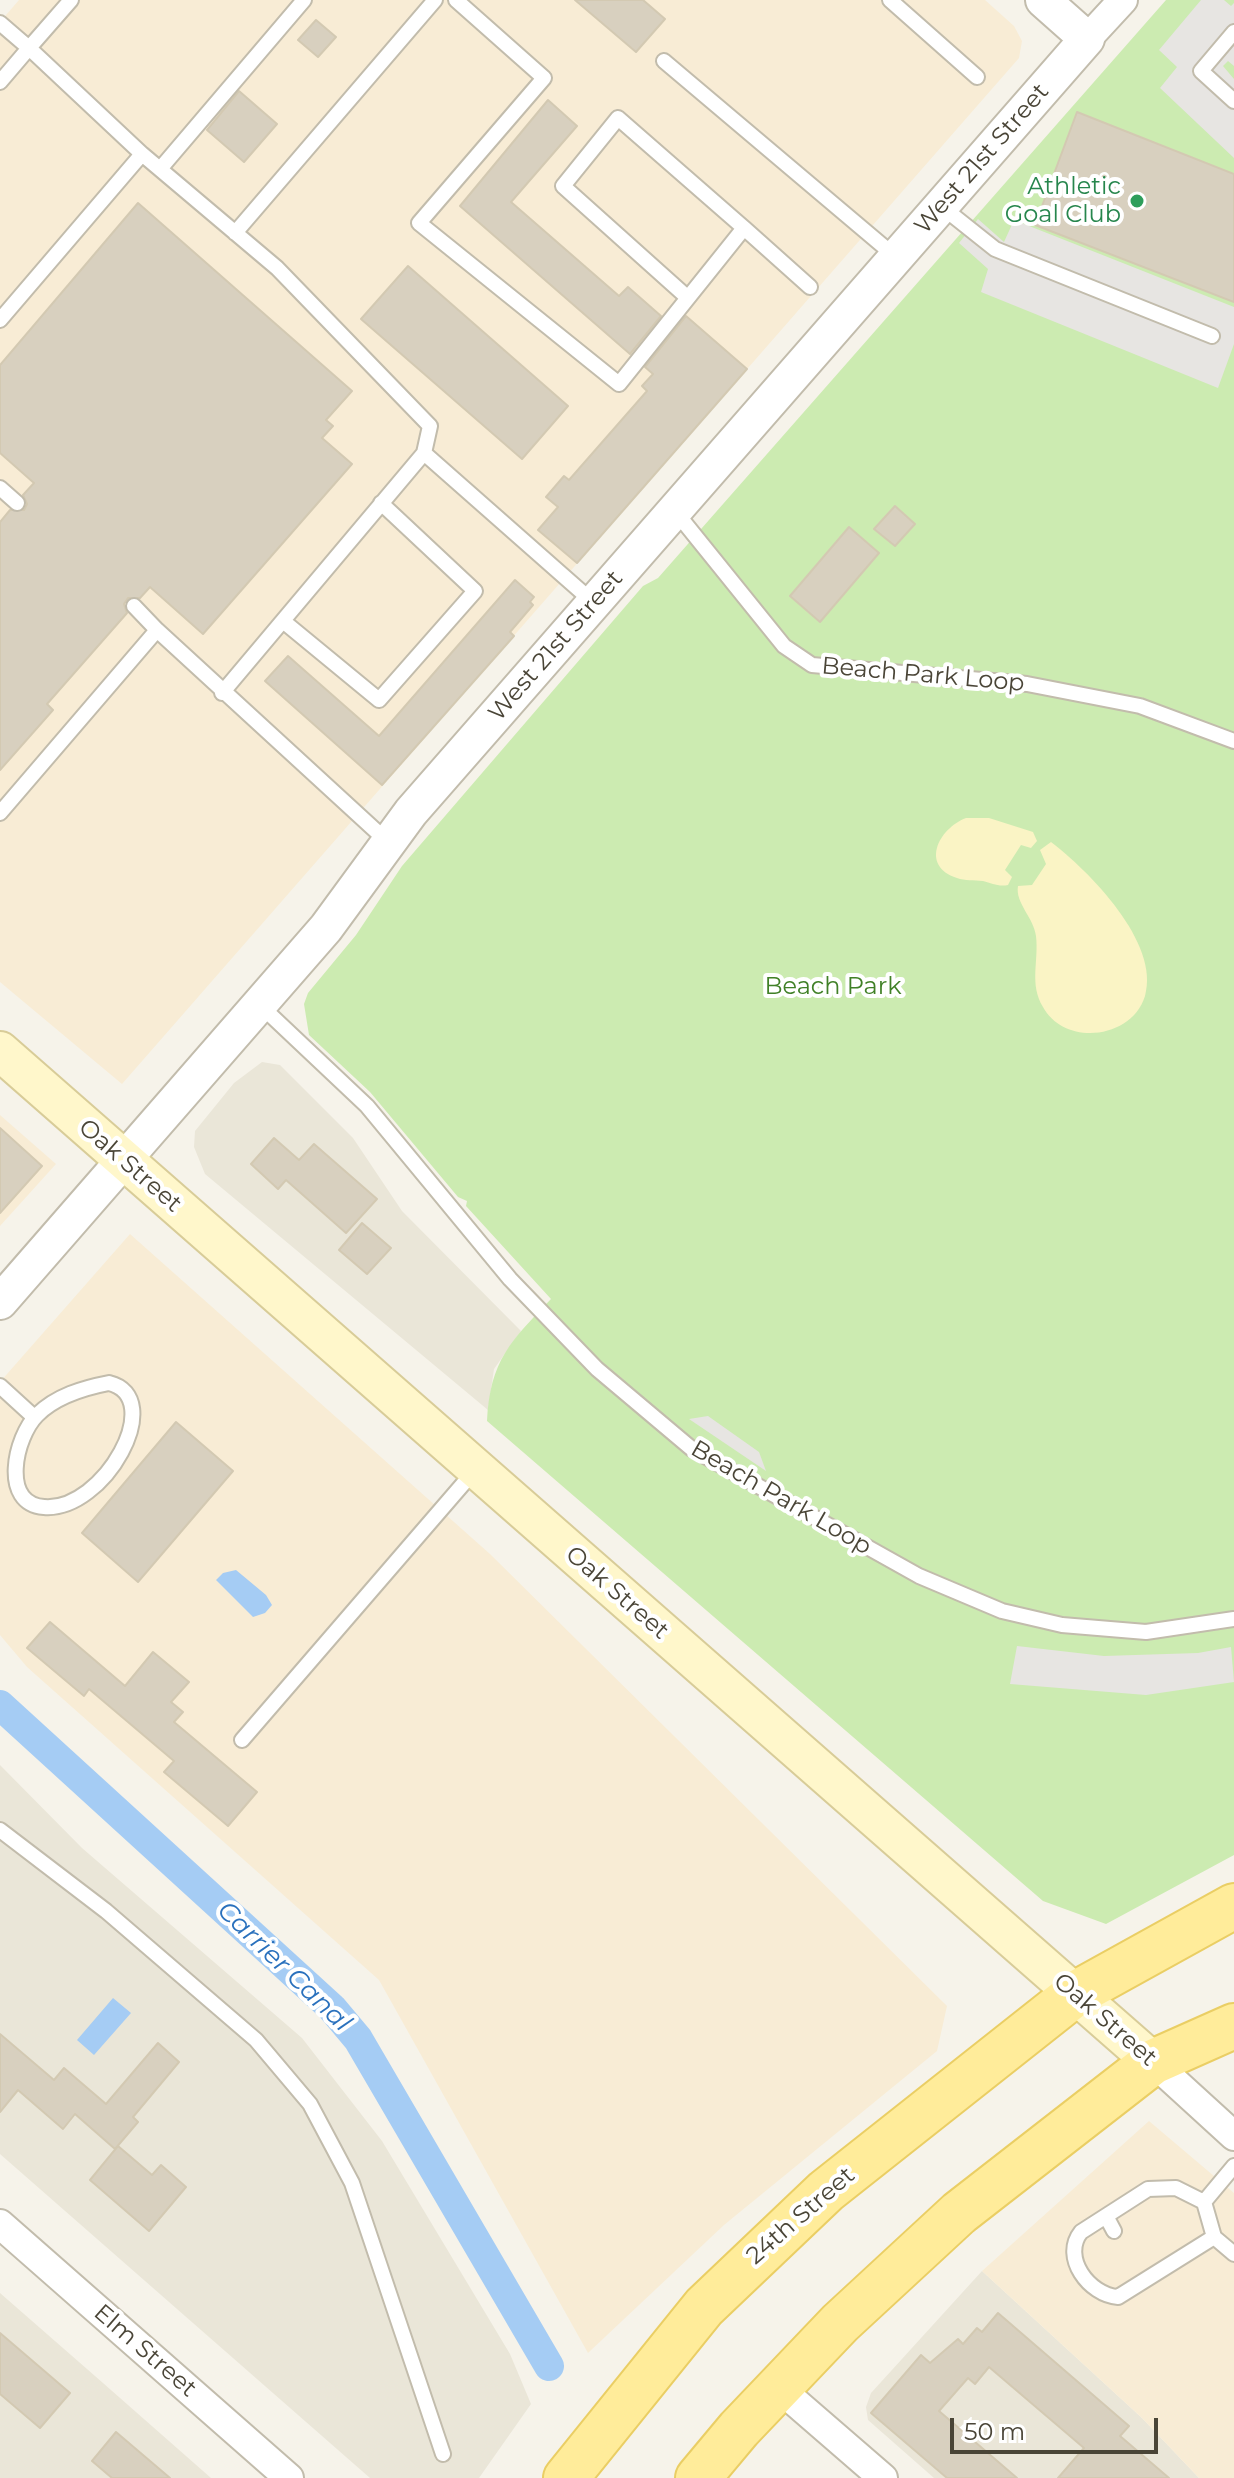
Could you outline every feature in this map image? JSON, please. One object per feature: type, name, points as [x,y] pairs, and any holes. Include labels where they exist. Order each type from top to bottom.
[{"type":"main road","name":"Oak Street","points":[[0,1051],[1153,2062]]},
{"type":"main road","name":"24th Street","points":[[566,2478],[677,2339],[738,2271],[826,2191],[1075,1994],[1234,1906]]},
{"type":"main road","points":[[698,2478],[779,2388],[897,2267],[959,2213],[1153,2062],[1234,2026]]},
{"type":"street","points":[[1043,0],[1087,39]]},
{"type":"street","name":"West 21st Street","points":[[0,1302],[326,928],[411,812],[1123,0]]},
{"type":"street","name":"Oak Street","points":[[1153,2062],[1234,2136]]},
{"type":"street","name":"Elm Street","points":[[0,2224],[289,2478]]},
{"type":"street","points":[[779,2388],[883,2478]]},
{"type":"lane","points":[[0,82],[71,0]]},
{"type":"lane","points":[[160,169],[304,0]]},
{"type":"lane","points":[[235,233],[435,0]]},
{"type":"lane","points":[[456,0],[544,78],[419,223],[619,384],[744,228]]},
{"type":"lane","points":[[890,0],[977,77]]},
{"type":"lane","points":[[0,23],[142,154],[277,268],[430,426],[424,453],[222,693]]},
{"type":"lane","points":[[1234,32],[1201,71],[1234,101]]},
{"type":"lane","points":[[664,61],[896,257]]},
{"type":"lane","points":[[688,298],[563,186],[618,118],[810,287]]},
{"type":"lane","points":[[0,320],[142,154]]},
{"type":"lane","points":[[941,206],[995,249],[1212,336]]},
{"type":"lane","points":[[424,453],[594,602]]},
{"type":"lane","points":[[0,488],[17,503]]},
{"type":"lane","points":[[283,621],[379,700],[475,591],[381,503]]},
{"type":"lane","name":"Beach Park Loop","points":[[675,511],[784,646],[812,665],[1027,684],[1140,706],[1234,741]]},
{"type":"lane","points":[[134,606],[222,693],[389,843]]},
{"type":"lane","points":[[3,805],[157,630]]},
{"type":"lane","name":"Beach Park Loop","points":[[260,1005],[367,1106],[510,1279],[597,1369],[692,1449],[919,1576],[1002,1611],[1062,1625],[1146,1632],[1234,1619]]},
{"type":"lane","points":[[109,1383],[117,1385],[128,1399],[130,1438],[105,1477],[84,1495],[61,1506],[44,1507],[29,1503],[16,1493],[13,1477],[18,1452],[34,1417],[62,1398],[86,1387],[109,1383]]},
{"type":"lane","points":[[0,1386],[34,1417]]},
{"type":"lane","points":[[242,1740],[476,1469]]},
{"type":"lane","points":[[0,1830],[106,1911],[256,2040],[310,2104],[352,2183],[443,2454]]},
{"type":"lane","points":[[1204,2202],[1234,2166]]},
{"type":"lane","points":[[1214,2237],[1177,2252],[1140,2274],[1118,2297],[1104,2296],[1093,2288],[1072,2255],[1074,2242],[1081,2232],[1106,2216],[1146,2200],[1148,2189],[1176,2188],[1204,2202],[1214,2237],[1234,2254]]},
{"type":"lane","points":[[1106,2216],[1114,2231]]},
{"type":"shaded area","points":[[19,0],[985,0],[1014,26],[1022,41],[1019,58],[122,1084],[0,982],[0,22]]},
{"type":"shaded area","points":[[1201,0],[1224,0],[1231,6],[1234,3],[1234,66],[1228,61],[1223,66],[1234,79],[1234,158],[1160,88],[1177,67],[1159,50]]},
{"type":"shaded area","points":[[978,219],[1004,242],[1014,220],[1234,307],[1234,344],[1218,388],[981,292],[988,269],[959,243]]},
{"type":"shaded area","points":[[262,1062],[280,1065],[353,1138],[402,1211],[521,1331],[494,1369],[488,1410],[205,1174],[194,1147],[195,1131],[234,1083]]},
{"type":"shaded area","points":[[0,1115],[56,1164],[0,1226]]},
{"type":"shaded area","points":[[130,1234],[490,1554],[947,2006],[937,2051],[724,2225],[588,2353],[379,1980],[27,1667],[0,1635],[0,1382]]},
{"type":"shaded area","points":[[708,1416],[759,1452],[766,1471],[689,1419]]},
{"type":"shaded area","points":[[1017,1646],[1104,1656],[1198,1653],[1231,1647],[1234,1682],[1146,1695],[1010,1684]]},
{"type":"shaded area","points":[[0,1765],[82,1848],[302,2038],[382,2141],[510,2354],[531,2404],[479,2478],[370,2478],[0,2154]]},
{"type":"shaded area","points":[[1149,2121],[1234,2193],[1234,2478],[1199,2478],[1142,2418],[982,2271]]},
{"type":"shaded area","points":[[982,2271],[1142,2418],[1199,2478],[934,2478],[868,2420],[866,2407],[871,2393]]},
{"type":"shaded area","points":[[0,2293],[103,2383],[211,2478],[0,2478]]},
{"type":"green space","name":"Beach Park","points":[[1166,0],[1234,0],[1234,1855],[1106,1924],[1043,1901],[487,1421],[493,1382],[505,1353],[551,1299],[466,1206],[467,1201],[458,1197],[370,1092],[309,1035],[304,1004],[308,993],[356,935],[402,866],[643,586],[658,578]]},
{"type":"sand","points":[[966,818],[989,818],[1033,832],[1037,841],[1031,848],[1021,845],[1005,870],[1012,877],[1008,885],[960,879],[939,865],[936,857],[941,839],[956,823]]},
{"type":"sand","points":[[1051,842],[1101,889],[1132,931],[1142,954],[1147,975],[1145,996],[1138,1010],[1113,1029],[1097,1033],[1066,1028],[1053,1020],[1036,990],[1036,936],[1019,898],[1018,886],[1032,885],[1046,864],[1040,850]]},
{"type":"water","points":[[236,1570],[266,1595],[272,1605],[265,1613],[253,1617],[216,1580],[223,1573]]},
{"type":"water","points":[[113,1998],[131,2013],[94,2055],[77,2040]]},
{"type":"building","points":[[575,0],[643,0],[665,19],[636,52]]},
{"type":"building","points":[[316,20],[336,37],[318,57],[298,40]]},
{"type":"building","points":[[239,91],[277,124],[244,162],[207,130]]},
{"type":"building","points":[[548,100],[577,126],[511,202],[619,296],[628,287],[661,316],[630,354],[460,206]]},
{"type":"building","points":[[1077,112],[1234,174],[1234,302],[1035,225]]},
{"type":"building","points":[[138,203],[352,391],[326,420],[333,426],[322,438],[352,464],[203,634],[150,587],[140,598],[128,598],[124,604],[127,613],[47,704],[53,710],[0,770],[0,522],[10,510],[24,510],[27,504],[23,495],[34,483],[0,453],[0,365]]},
{"type":"building","points":[[408,266],[568,406],[522,459],[361,319]]},
{"type":"building","points":[[686,316],[747,369],[577,563],[538,530],[558,507],[546,497],[564,476],[569,480],[647,391],[642,386],[653,374],[645,367]]},
{"type":"building","points":[[895,506],[915,524],[895,546],[874,529]]},
{"type":"building","points":[[849,527],[879,553],[820,622],[790,596]]},
{"type":"building","points":[[515,580],[534,597],[530,602],[533,605],[510,632],[514,636],[382,785],[265,681],[288,656],[379,736]]},
{"type":"building","points":[[0,1128],[42,1166],[0,1213]]},
{"type":"building","points":[[274,1138],[299,1160],[314,1144],[377,1199],[346,1233],[286,1180],[278,1189],[251,1164]]},
{"type":"building","points":[[362,1223],[391,1248],[367,1274],[339,1250]]},
{"type":"building","points":[[176,1422],[233,1471],[138,1582],[82,1533]]},
{"type":"building","points":[[50,1622],[125,1686],[153,1652],[189,1682],[171,1702],[183,1712],[174,1722],[257,1792],[228,1826],[164,1772],[174,1761],[89,1689],[84,1696],[27,1648]]},
{"type":"building","points":[[0,2034],[54,2080],[64,2068],[106,2104],[158,2043],[179,2062],[133,2117],[138,2122],[115,2149],[75,2114],[63,2129],[18,2090],[0,2112]]},
{"type":"building","points":[[118,2146],[152,2175],[161,2165],[186,2187],[149,2231],[90,2180]]},
{"type":"building","points":[[998,2313],[1129,2426],[1120,2436],[1169,2478],[1058,2478],[1084,2448],[989,2367],[975,2384],[968,2378],[939,2411],[1017,2478],[947,2478],[871,2413],[921,2355],[930,2363],[958,2339],[963,2344],[977,2328],[982,2332]]},
{"type":"building","points":[[0,2333],[70,2393],[40,2428],[0,2394]]},
{"type":"building","points":[[116,2432],[170,2478],[112,2478],[92,2461]]},
{"type":"waterway","name":"Carrier Canal","points":[[0,1705],[332,2008],[358,2039],[549,2366]]},
{"type":"place","name":"Athletic Goal Club","points":[[1137,201]]}]
